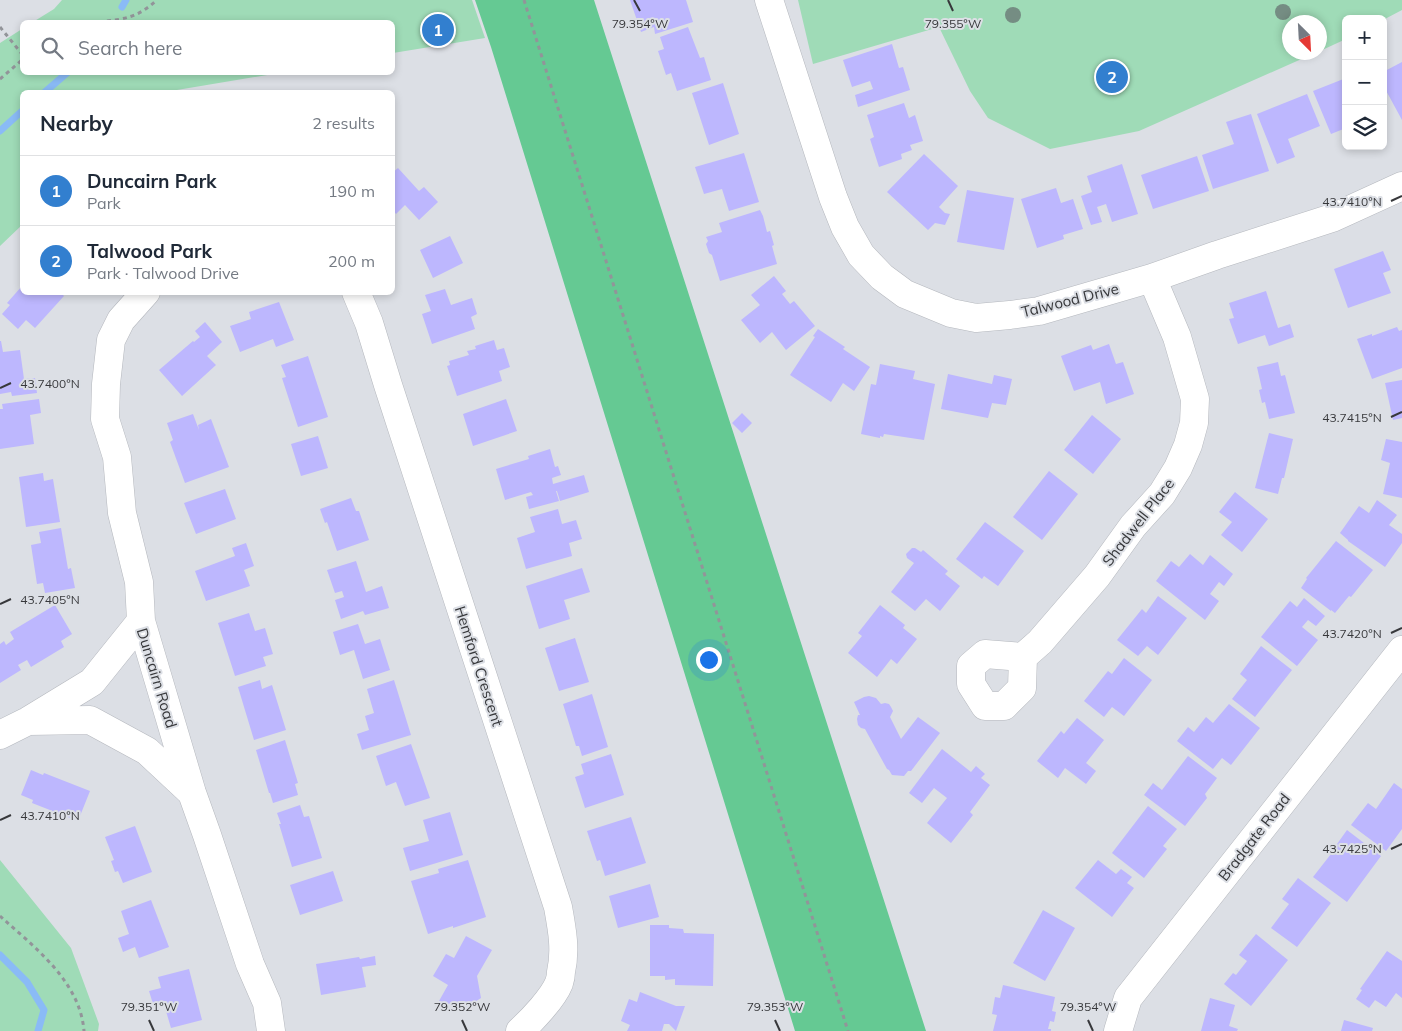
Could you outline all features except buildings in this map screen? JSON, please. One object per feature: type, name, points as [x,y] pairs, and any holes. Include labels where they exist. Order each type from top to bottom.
[{"type":"street","name":"Talwood Drive","points":[[769,0],[833,197],[845,227],[861,255],[882,277],[905,294],[951,313],[976,318],[1010,316],[1039,311],[1152,278],[1332,218],[1402,186]]},
{"type":"street","name":"Shadwell Place","points":[[1023,657],[1040,642],[1090,583],[1133,526],[1162,494],[1178,468],[1188,445],[1194,423],[1196,399],[1177,337],[1152,278]]},
{"type":"street","points":[[141,622],[139,582],[122,513],[117,457],[105,419],[105,410],[111,340],[122,320],[143,295]]},
{"type":"street","name":"Hemford Crescent","points":[[357,295],[369,323],[558,907],[564,958],[559,984],[545,1005],[520,1031]]},
{"type":"street","name":"Duncairn Road","points":[[0,735],[28,721],[92,682],[141,622]]},
{"type":"street","name":"Duncairn Road","points":[[141,622],[192,793],[250,964],[267,1003],[271,1031]]},
{"type":"street","name":"Bradgate Road","points":[[1118,1031],[1128,998],[1402,650]]},
{"type":"street","name":"Duncairn Road","points":[[28,721],[90,720],[146,751],[192,793]]},
{"type":"path","points":[[110,20],[133,16],[158,0]]},
{"type":"path","points":[[524,0],[848,1031]]},
{"type":"path","points":[[0,27],[20,52]]},
{"type":"path","points":[[0,79],[20,62]]},
{"type":"path","points":[[0,916],[47,959],[62,978],[78,1008],[84,1031]]},
{"type":"green space","points":[[62,0],[472,0],[485,38],[395,53],[395,20],[36,20],[54,9]]},
{"type":"green space","points":[[475,0],[594,0],[926,1031],[795,1031]]},
{"type":"green space","points":[[798,0],[1402,0],[1402,10],[1387,18],[1387,15],[1342,15],[1342,41],[1327,48],[1327,15],[1282,15],[1282,60],[1299,60],[1139,131],[1050,149],[988,118],[970,91],[939,27],[813,64]]},
{"type":"green space","points":[[20,30],[20,75],[267,75],[177,90],[20,90],[20,227],[0,246],[0,43]]},
{"type":"green space","points":[[0,860],[71,948],[99,1024],[98,1031],[0,1031]]},
{"type":"waterway","points":[[122,7],[126,0]]},
{"type":"waterway","points":[[47,90],[65,75]]},
{"type":"waterway","points":[[0,131],[20,113]]},
{"type":"waterway","points":[[0,955],[27,982],[44,1010],[38,1031]]},
{"type":"place","name":"Duncairn Park","points":[[438,30]]},
{"type":"place","name":"Talwood Park","points":[[1112,77]]}]
